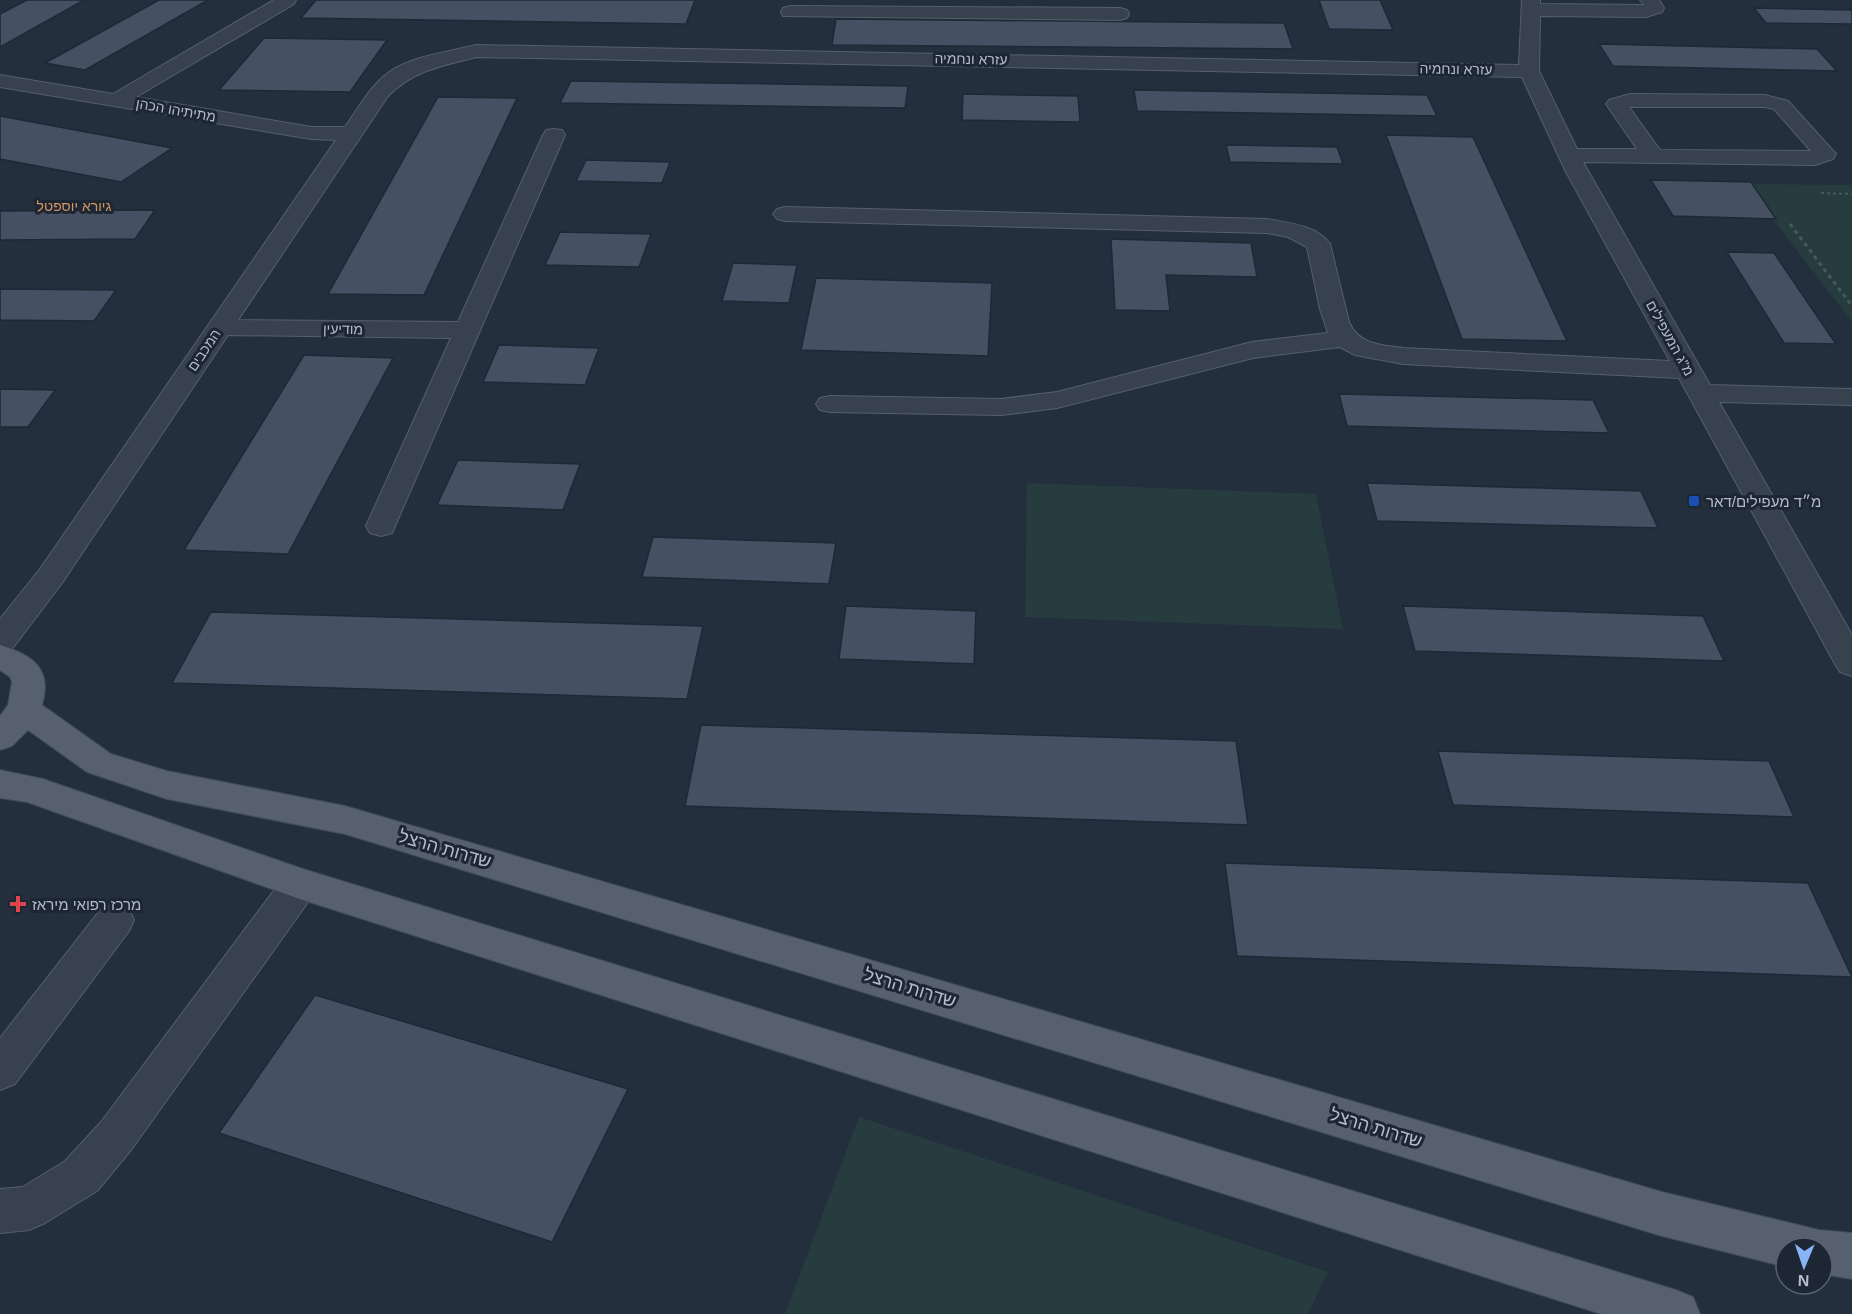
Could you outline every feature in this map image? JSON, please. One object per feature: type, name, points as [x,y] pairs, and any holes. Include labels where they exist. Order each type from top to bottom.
[{"type":"main road","points":[[0,657],[21,668],[29,680],[30,694],[12,724]]},
{"type":"main road","name":"שדרות הרצל","points":[[12,724],[99,763],[167,785],[357,824],[1662,1214],[1774,1242]]},
{"type":"main road","points":[[0,784],[30,789],[300,884],[1676,1314]]},
{"type":"main road","points":[[1834,1253],[1852,1256]]},
{"type":"street","points":[[117,100],[287,0]]},
{"type":"street","points":[[1531,5],[1604,5],[1646,11],[1655,8],[1649,0]]},
{"type":"street","name":"מ\"ג המעפילים","points":[[1531,5],[1528,71],[1569,155],[1852,664]]},
{"type":"street","points":[[779,55],[791,6],[1120,14]]},
{"type":"street","name":"עזרא ונחמיה","points":[[415,67],[476,51],[1528,71]]},
{"type":"street","name":"המכבים","points":[[0,641],[51,576],[380,92],[395,77],[415,67]]},
{"type":"street","name":"מתיתיהו הכהן","points":[[0,81],[311,133],[351,134]]},
{"type":"street","points":[[1569,155],[1654,157],[1815,158],[1825,154],[1781,105],[1765,101],[1630,100],[1616,104],[1654,157]]},
{"type":"street","points":[[381,526],[554,135]]},
{"type":"street","points":[[785,214],[1267,226],[1294,231],[1318,244],[1337,326],[1344,339],[1362,349],[1403,356],[1852,397]]},
{"type":"street","name":"מודיעין","points":[[220,327],[466,330]]},
{"type":"street","points":[[830,404],[1001,406],[1058,400],[1252,350],[1344,339]]},
{"type":"street","points":[[0,1211],[29,1208],[81,1176],[116,1136],[300,884]]},
{"type":"street","points":[[0,1071],[115,920]]},
{"type":"path","points":[[1790,224],[1852,306]]},
{"type":"green space","points":[[1746,184],[1852,185],[1852,322]]},
{"type":"green space","points":[[1027,483],[1316,494],[1343,629],[1025,617]]},
{"type":"green space","points":[[859,1117],[1328,1272],[1308,1314],[785,1314]]},
{"type":"building","points":[[27,0],[84,0],[0,47],[0,14]]},
{"type":"building","points":[[159,0],[208,0],[85,70],[45,63]]},
{"type":"building","points":[[316,0],[695,0],[686,24],[301,18]]},
{"type":"building","points":[[1319,0],[1380,0],[1393,30],[1329,29]]},
{"type":"building","points":[[1754,8],[1852,10],[1852,24],[1766,23]]},
{"type":"building","points":[[836,19],[1284,23],[1293,49],[832,45]]},
{"type":"building","points":[[264,38],[387,40],[350,92],[219,90]]},
{"type":"building","points":[[1599,44],[1817,49],[1837,71],[1613,66]]},
{"type":"building","points":[[571,81],[908,86],[905,108],[560,103]]},
{"type":"building","points":[[1134,90],[1427,95],[1437,116],[1137,111]]},
{"type":"building","points":[[963,94],[1078,96],[1080,122],[962,120]]},
{"type":"building","points":[[438,97],[517,98],[424,295],[328,294]]},
{"type":"building","points":[[0,116],[172,148],[121,182],[0,159]]},
{"type":"building","points":[[1386,135],[1473,137],[1567,341],[1462,339]]},
{"type":"building","points":[[1226,145],[1337,147],[1343,164],[1230,162]]},
{"type":"building","points":[[586,160],[670,162],[662,183],[576,181]]},
{"type":"building","points":[[1651,180],[1751,182],[1776,219],[1673,216]]},
{"type":"building","points":[[155,210],[135,239],[0,240],[0,211]]},
{"type":"building","points":[[560,232],[651,234],[639,267],[545,265]]},
{"type":"building","points":[[1111,239],[1251,243],[1257,277],[1166,275],[1170,311],[1115,310]]},
{"type":"building","points":[[1727,252],[1774,253],[1836,344],[1784,343]]},
{"type":"building","points":[[733,263],[797,265],[789,303],[722,301]]},
{"type":"building","points":[[816,278],[992,283],[988,356],[801,350]]},
{"type":"building","points":[[0,289],[116,290],[94,321],[0,320]]},
{"type":"building","points":[[499,345],[599,348],[585,385],[483,382]]},
{"type":"building","points":[[304,355],[393,358],[288,554],[184,550]]},
{"type":"building","points":[[0,389],[55,390],[28,427],[0,427]]},
{"type":"building","points":[[1339,394],[1593,400],[1609,433],[1347,426]]},
{"type":"building","points":[[458,460],[580,464],[563,510],[437,505]]},
{"type":"building","points":[[1367,483],[1641,491],[1658,528],[1377,521]]},
{"type":"building","points":[[653,537],[836,543],[829,584],[642,577]]},
{"type":"building","points":[[846,606],[976,611],[974,664],[839,659]]},
{"type":"building","points":[[1403,606],[1703,616],[1724,661],[1415,651]]},
{"type":"building","points":[[211,612],[703,626],[687,699],[172,683]]},
{"type":"building","points":[[701,725],[1236,741],[1248,825],[685,806]]},
{"type":"building","points":[[1438,751],[1769,761],[1794,817],[1453,805]]},
{"type":"building","points":[[1225,863],[1808,883],[1852,977],[1237,956]]},
{"type":"building","points":[[315,995],[628,1089],[552,1242],[219,1133]]},
{"type":"place","name":"מ״ד מעפילים/דאר","points":[[1694,501]]},
{"type":"place","name":"מרכז רפואי מיראז","points":[[18,904]]},
{"type":"district","name":"גיורא יוספטל","points":[[74,206]]}]
